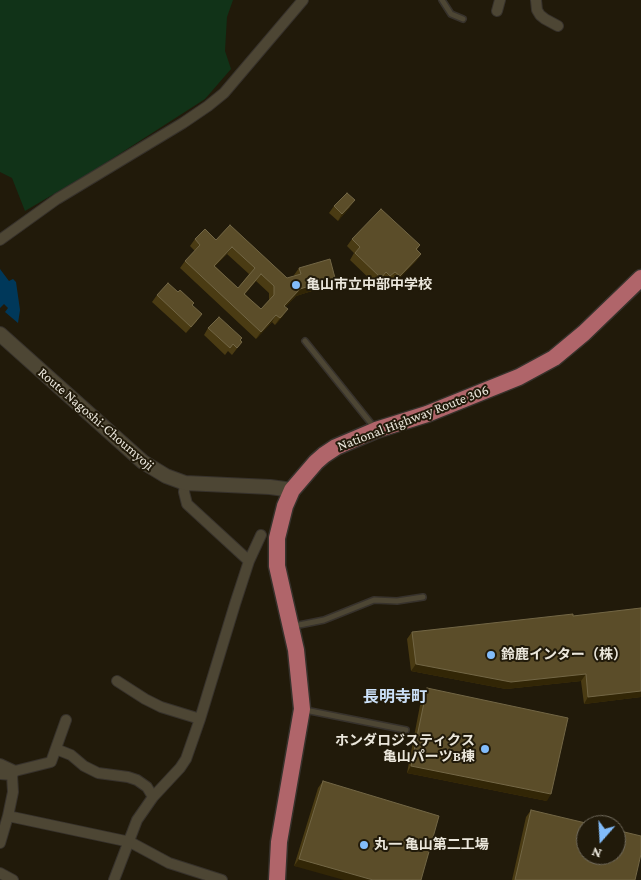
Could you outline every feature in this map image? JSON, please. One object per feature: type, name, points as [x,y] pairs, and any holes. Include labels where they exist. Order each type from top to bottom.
[{"type":"highway","name":"National Highway Route 306","points":[[277,880],[279,842],[302,709],[300,675],[277,566],[277,538],[285,506],[292,490],[306,472],[324,455],[336,447],[376,430],[427,414],[501,385],[548,361],[584,333],[641,278]]},
{"type":"main road","name":"Route Nagoshi-Choumyoji","points":[[2,340],[143,462],[166,476],[185,483],[270,487],[292,490]]},
{"type":"street","points":[[0,240],[57,199],[208,106],[224,93],[303,0]]},
{"type":"street","points":[[497,11],[500,0]]},
{"type":"street","points":[[536,0],[537,10],[540,15],[545,20],[558,26]]},
{"type":"street","points":[[185,483],[184,492],[187,504],[249,561]]},
{"type":"street","points":[[114,880],[137,820],[153,797],[186,759],[249,561],[261,535]]},
{"type":"street","points":[[117,681],[153,703],[200,719]]},
{"type":"street","points":[[0,774],[14,773],[51,762],[66,720]]},
{"type":"street","points":[[56,749],[71,755],[84,766],[98,773],[137,780],[147,787],[153,797]]},
{"type":"street","points":[[0,764],[14,773]]},
{"type":"street","points":[[0,843],[13,792],[14,773]]},
{"type":"street","points":[[8,816],[130,842],[169,863],[222,880]]},
{"type":"street","points":[[0,873],[13,880]]},
{"type":"lane","points":[[442,0],[451,14],[463,19]]},
{"type":"lane","points":[[305,341],[376,430]]},
{"type":"lane","points":[[291,626],[324,620],[374,600],[397,601],[423,597]]},
{"type":"lane","points":[[302,709],[406,730]]},
{"type":"green space","points":[[0,0],[233,0],[227,17],[225,51],[231,69],[205,99],[93,171],[25,211],[12,178],[0,172]]},
{"type":"water","points":[[0,269],[9,281],[13,279],[16,282],[20,310],[18,323],[5,312],[8,308],[4,304],[0,308]]},
{"type":"building","points":[[347,193],[355,200],[342,214],[334,206]]},
{"type":"building","points":[[381,209],[420,245],[416,249],[421,254],[400,276],[395,272],[390,276],[386,272],[381,278],[355,253],[360,247],[352,239]]},
{"type":"building","points":[[230,225],[287,278],[301,274],[299,268],[330,259],[335,278],[300,289],[284,306],[288,309],[280,318],[276,315],[261,332],[185,261],[200,245],[195,239],[205,229],[216,240]],"holes":[[[232,247],[255,268],[238,288],[214,266]],[[261,274],[274,286],[274,295],[261,309],[244,294]]]},
{"type":"building","points":[[168,283],[178,292],[180,290],[194,303],[192,305],[202,314],[191,327],[157,295]]},
{"type":"building","points":[[219,317],[242,338],[240,340],[242,342],[237,348],[233,344],[230,348],[208,328]]},
{"type":"building","points":[[641,608],[641,691],[588,697],[586,674],[511,682],[416,664],[412,632]]},
{"type":"building","name":"ホンダロジスティクス 亀山パーツB棟","points":[[427,688],[568,718],[551,794],[411,766]]},
{"type":"building","name":"丸一 亀山第二工場","points":[[323,781],[439,816],[421,880],[373,880],[299,859]]},
{"type":"building","points":[[531,810],[576,821],[576,865],[626,865],[626,832],[641,836],[641,854],[635,880],[515,880]]},
{"type":"place","name":"亀山市立中部中学校","points":[[296,285]]},
{"type":"place","name":"鈴鹿インター（株）","points":[[491,655]]},
{"type":"place","name":"ホンダロジスティクス 亀山パーツB棟","points":[[485,749]]},
{"type":"place","name":"丸一 亀山第二工場","points":[[364,845]]},
{"type":"district","name":"長明寺町","points":[[395,697]]}]
